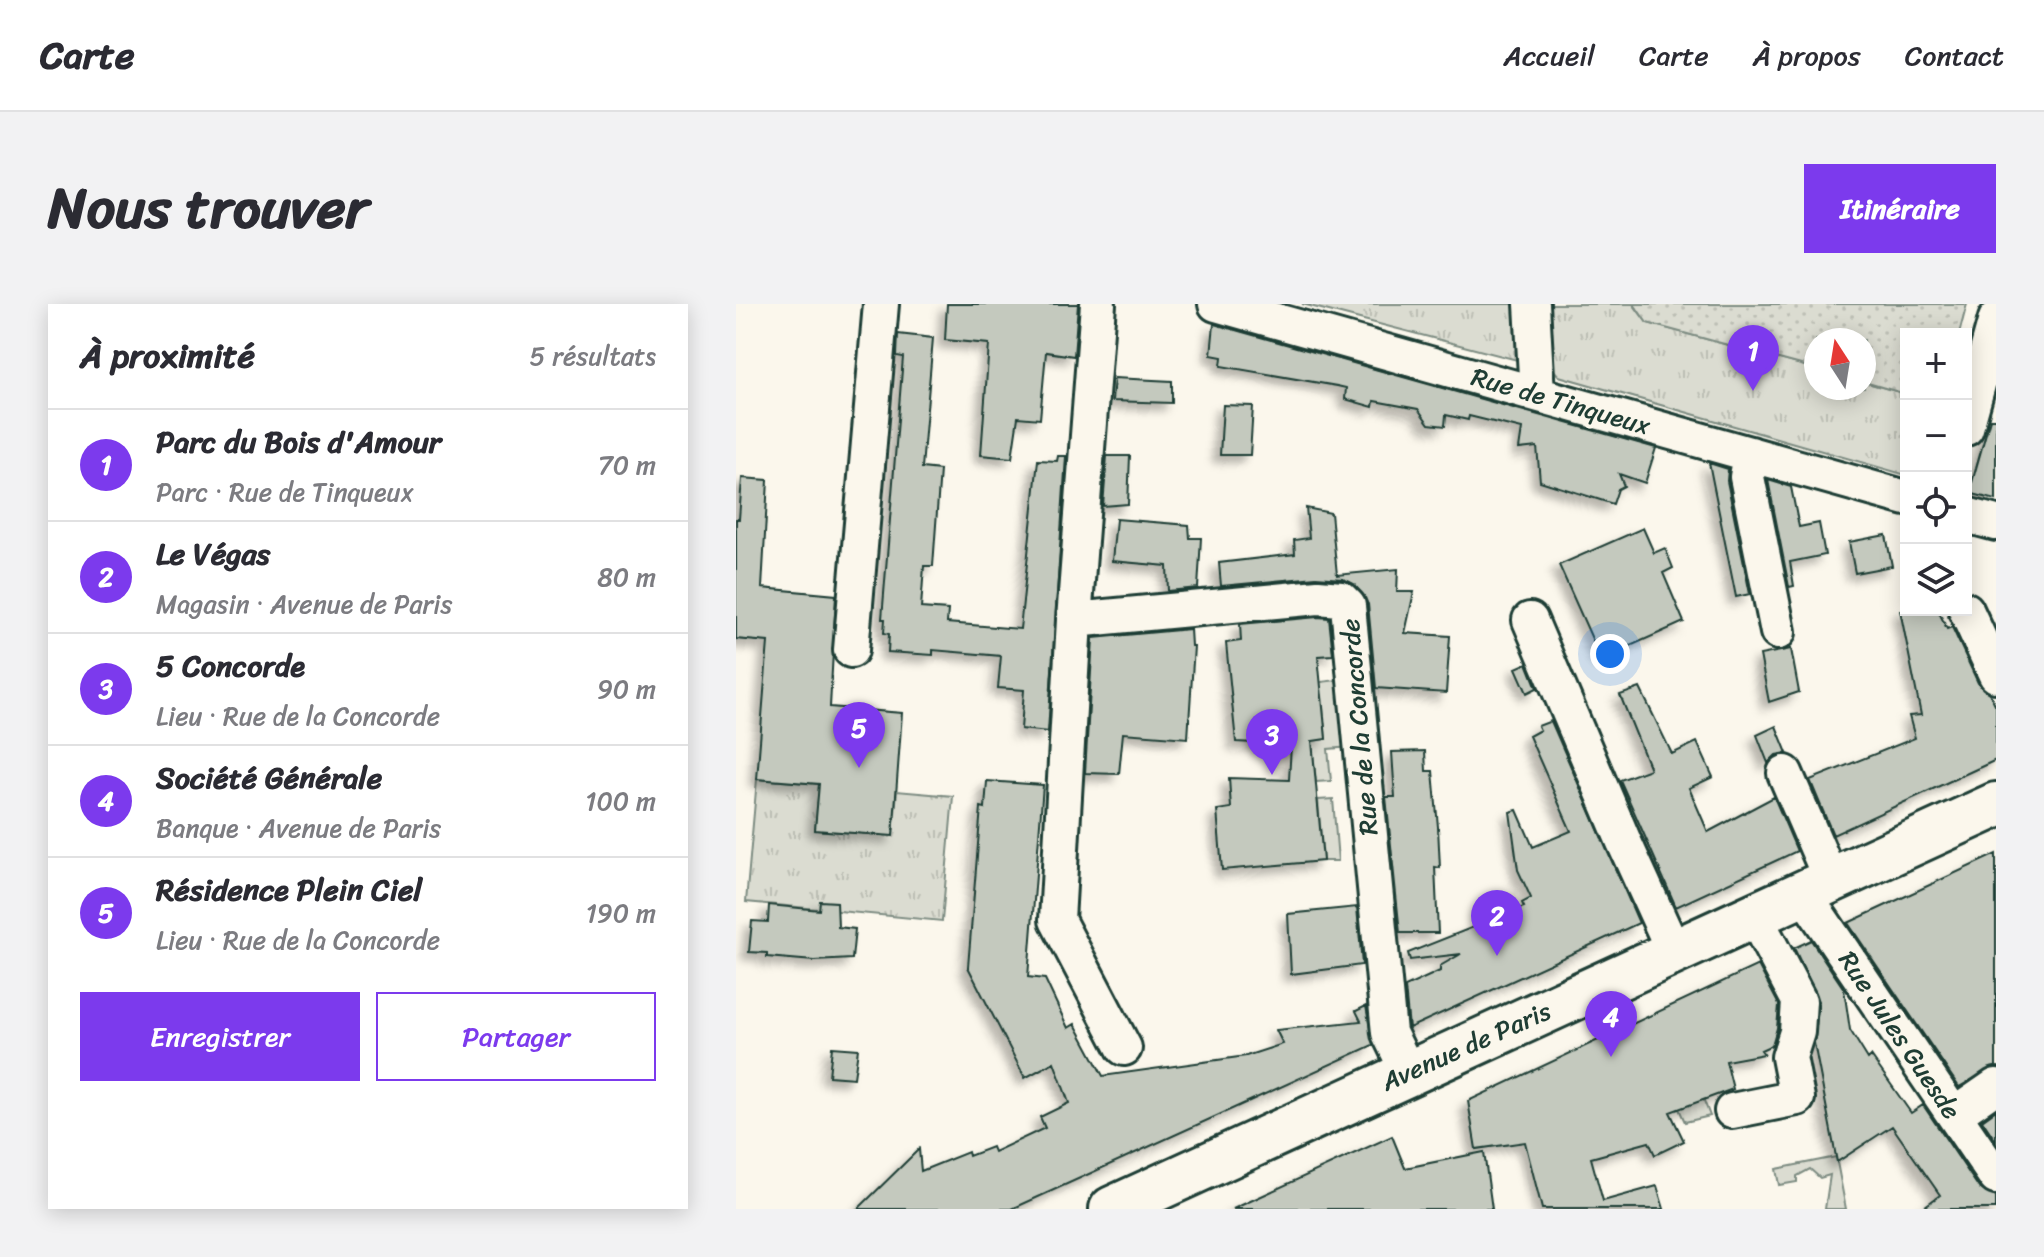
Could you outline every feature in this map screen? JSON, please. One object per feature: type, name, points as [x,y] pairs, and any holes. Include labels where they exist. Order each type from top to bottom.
[{"type":"main road","name":"Avenue de Paris","points":[[1112,1209],[1996,805]]},
{"type":"street","points":[[851,650],[881,304]]},
{"type":"street","points":[[1098,304],[1074,620],[1057,920],[1124,1048]]},
{"type":"street","name":"Rue de Tinqueux","points":[[1216,304],[1900,496]]},
{"type":"street","points":[[1532,304],[1537,394]]},
{"type":"street","points":[[1972,406],[1996,319]]},
{"type":"street","points":[[1751,454],[1747,477],[1778,632]]},
{"type":"street","points":[[1972,517],[1996,523]]},
{"type":"street","name":"Rue de la Concorde","points":[[1074,620],[1318,597],[1341,599],[1348,606],[1389,1033],[1408,1072]]},
{"type":"street","points":[[1969,616],[1996,675]]},
{"type":"street","points":[[1530,620],[1674,952]]},
{"type":"street","name":"Rue Jules Guesde","points":[[1785,773],[1817,887],[1954,1115],[1996,1177]]},
{"type":"street","points":[[1732,1111],[1797,1098],[1789,1057],[1797,1032],[1799,1001],[1754,915]]},
{"type":"street","points":[[1954,1115],[1996,1086]]},
{"type":"green space","points":[[1302,304],[1519,304],[1521,361]]},
{"type":"green space","points":[[1545,304],[1633,304],[1647,323],[1804,366],[1804,400],[1876,400],[1876,385],[1900,392],[1900,473],[1559,376],[1547,362]]},
{"type":"green space","points":[[1634,304],[1967,304],[1961,328],[1900,328],[1900,392],[1876,385],[1876,328],[1804,328],[1804,366],[1647,323]]},
{"type":"green space","points":[[1345,679],[1351,747],[1328,749],[1331,781],[1316,782],[1312,741],[1326,739],[1322,695],[1313,683]]},
{"type":"green space","points":[[757,779],[819,784],[815,830],[893,836],[897,791],[953,796],[942,921],[746,902]]},
{"type":"green space","points":[[1333,799],[1338,861],[1323,861],[1318,800]]},
{"type":"green space","points":[[1697,1083],[1710,1116],[1685,1122],[1671,1091]]},
{"type":"green space","points":[[1836,1157],[1846,1209],[1825,1209],[1830,1175],[1820,1178],[1810,1169],[1797,1176],[1797,1182],[1779,1185],[1776,1169]]},
{"type":"building","points":[[947,304],[1078,304],[1074,356],[1046,352],[1040,419],[1018,417],[1012,458],[981,455],[989,344],[945,340]]},
{"type":"building","points":[[1214,324],[1656,448],[1645,483],[1619,474],[1624,486],[1618,489],[1613,504],[1540,481],[1537,447],[1519,449],[1522,429],[1469,416],[1468,420],[1446,415],[1445,426],[1429,424],[1418,409],[1374,401],[1373,407],[1345,399],[1346,388],[1221,366],[1222,357],[1211,355]]},
{"type":"building","points":[[898,334],[933,338],[922,468],[940,470],[933,566],[924,566],[921,608],[948,610],[947,623],[1020,629],[1038,460],[1057,461],[1058,456],[1066,456],[1048,732],[1021,729],[1024,690],[998,688],[1001,656],[933,650],[933,655],[888,652],[889,634],[884,633],[885,619],[882,619],[903,357],[897,356]]},
{"type":"building","points":[[1114,378],[1172,381],[1172,403],[1112,401]]},
{"type":"building","points":[[1223,405],[1253,406],[1250,455],[1220,455]]},
{"type":"building","points":[[1990,419],[1996,419],[1996,500],[1972,494],[1972,482]]},
{"type":"building","points":[[1107,456],[1130,456],[1128,504],[1103,506]]},
{"type":"building","points":[[1709,463],[1728,469],[1727,481],[1750,594],[1736,597]]},
{"type":"building","points":[[742,478],[768,480],[762,588],[836,595],[830,707],[902,713],[893,836],[815,830],[819,784],[757,779],[768,642],[736,639],[736,519],[739,519]]},
{"type":"building","points":[[1768,480],[1791,487],[1799,527],[1819,523],[1825,555],[1790,562],[1794,586],[1789,587]]},
{"type":"building","points":[[1306,508],[1331,513],[1337,575],[1398,569],[1397,592],[1414,592],[1405,633],[1450,636],[1446,693],[1376,688],[1368,604],[1354,584],[1343,579],[1316,577],[1221,586],[1219,563],[1295,554],[1294,540],[1309,538]]},
{"type":"building","points":[[1116,519],[1189,525],[1190,538],[1201,538],[1198,588],[1168,591],[1167,566],[1112,561]]},
{"type":"building","points":[[1643,528],[1654,553],[1665,548],[1673,568],[1663,573],[1684,622],[1601,659],[1559,565]]},
{"type":"building","points":[[1886,535],[1892,566],[1855,573],[1849,542]]},
{"type":"building","points":[[1901,616],[1941,616],[1947,629],[1952,627],[1978,683],[1990,694],[1996,706],[1996,760],[1833,835],[1810,780],[1915,738],[1909,716],[1921,715]]},
{"type":"building","points":[[1329,618],[1333,655],[1318,656],[1326,739],[1312,741],[1323,861],[1222,870],[1217,810],[1231,808],[1229,778],[1289,780],[1291,745],[1236,742],[1226,643],[1241,641],[1240,624]]},
{"type":"building","points":[[1190,629],[1191,646],[1194,646],[1188,738],[1123,733],[1119,774],[1085,773],[1093,638]]},
{"type":"building","points":[[1791,649],[1799,692],[1769,702],[1760,655]]},
{"type":"building","points":[[1527,663],[1537,688],[1527,693],[1516,668]]},
{"type":"building","points":[[1640,688],[1672,754],[1697,742],[1713,777],[1689,788],[1708,832],[1774,797],[1797,851],[1676,907],[1620,780],[1650,769],[1620,695]]},
{"type":"building","points":[[1551,721],[1639,923],[1409,1028],[1405,987],[1440,971],[1440,966],[1461,954],[1410,960],[1408,953],[1524,907],[1522,903],[1531,898],[1518,870],[1510,812],[1517,810],[1533,847],[1571,831],[1529,736],[1540,730],[1538,726]]},
{"type":"building","points":[[1776,726],[1787,753],[1776,755],[1768,763],[1757,735]]},
{"type":"building","points":[[1425,751],[1426,771],[1433,771],[1438,827],[1440,868],[1435,867],[1438,933],[1400,933],[1386,797],[1395,797],[1392,752]]},
{"type":"building","points":[[987,781],[1043,785],[1028,977],[1045,979],[1068,1028],[1075,1024],[1103,1076],[1246,1056],[1283,1044],[1276,1030],[1361,1021],[1356,1011],[1366,1006],[1373,1045],[1012,1209],[858,1209],[919,1149],[921,1171],[968,1152],[969,1156],[992,1147],[994,1152],[1045,1128],[1040,1117],[1069,1103],[1054,1062],[1025,1078],[968,967],[981,807],[985,808]]},
{"type":"building","points":[[1996,854],[1996,1066],[1959,1087],[1848,923]]},
{"type":"building","points":[[820,901],[837,902],[838,927],[855,929],[852,959],[814,961],[767,957],[767,953],[749,952],[752,921],[768,922],[769,905],[819,910]]},
{"type":"building","points":[[1357,907],[1362,965],[1291,974],[1288,914]]},
{"type":"building","points":[[1811,940],[1844,989],[1850,1030],[1868,1059],[1871,1056],[1911,1113],[1923,1105],[1979,1188],[1996,1197],[1996,1209],[1921,1209],[1940,1195],[1892,1126],[1837,1162],[1814,1043],[1819,1001],[1794,948]]},
{"type":"building","points":[[1758,965],[1779,1005],[1772,1045],[1761,1050],[1764,1054],[1726,1061],[1733,1089],[1670,1112],[1684,1141],[1655,1155],[1649,1142],[1591,1158],[1603,1201],[1657,1186],[1664,1209],[1542,1209],[1525,1142],[1476,1149],[1468,1101]]},
{"type":"building","points":[[832,1047],[858,1049],[854,1078],[829,1076]]},
{"type":"building","points":[[1996,1110],[1996,1141],[1982,1120]]},
{"type":"building","points":[[1392,1136],[1405,1168],[1484,1152],[1492,1209],[1233,1209]]},
{"type":"place","name":"Parc du Bois d'Amour","points":[[1753,391]]},
{"type":"place","name":"Résidence Plein Ciel","points":[[859,768]]},
{"type":"place","name":"5 Concorde","points":[[1272,775]]},
{"type":"place","name":"Le Végas","points":[[1497,956]]},
{"type":"place","name":"Société Générale","points":[[1611,1057]]}]
